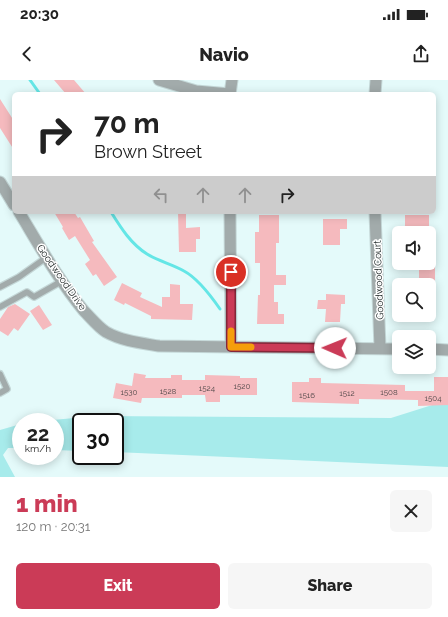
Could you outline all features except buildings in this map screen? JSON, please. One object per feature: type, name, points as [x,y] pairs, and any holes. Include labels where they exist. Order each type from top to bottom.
[{"type":"street","points":[[159,80],[196,91],[207,92]]},
{"type":"street","points":[[230,92],[232,80]]},
{"type":"street","points":[[375,92],[376,80]]},
{"type":"street","points":[[0,182],[12,202]]},
{"type":"street","name":"Goodwood Drive","points":[[20,214],[73,297],[92,319],[106,332],[125,340],[159,346],[392,349]]},
{"type":"street","points":[[230,214],[231,347]]},
{"type":"street","name":"Goodwood Court","points":[[376,214],[380,348]]},
{"type":"street","points":[[436,349],[448,350]]},
{"type":"lane","points":[[0,287],[19,277],[47,257]]},
{"type":"lane","points":[[0,307],[27,292],[34,297],[62,281]]},
{"type":"lane","points":[[0,374],[7,389],[0,393]]},
{"type":"shaded area","points":[[448,400],[448,467],[124,452],[124,416],[391,418]]},
{"type":"shaded area","points":[[72,418],[72,451],[64,450],[64,419]]},
{"type":"shaded area","points":[[12,427],[12,448],[8,448],[3,455],[15,477],[0,477],[0,430]]},
{"type":"waterway","points":[[30,80],[39,92]]},
{"type":"waterway","points":[[112,214],[131,241],[141,250],[189,274],[204,288],[220,309]]},
{"type":"slow traffic","points":[[231,331],[231,347],[251,347]]},
{"type":"route","points":[[231,272],[231,347],[335,348]]}]
